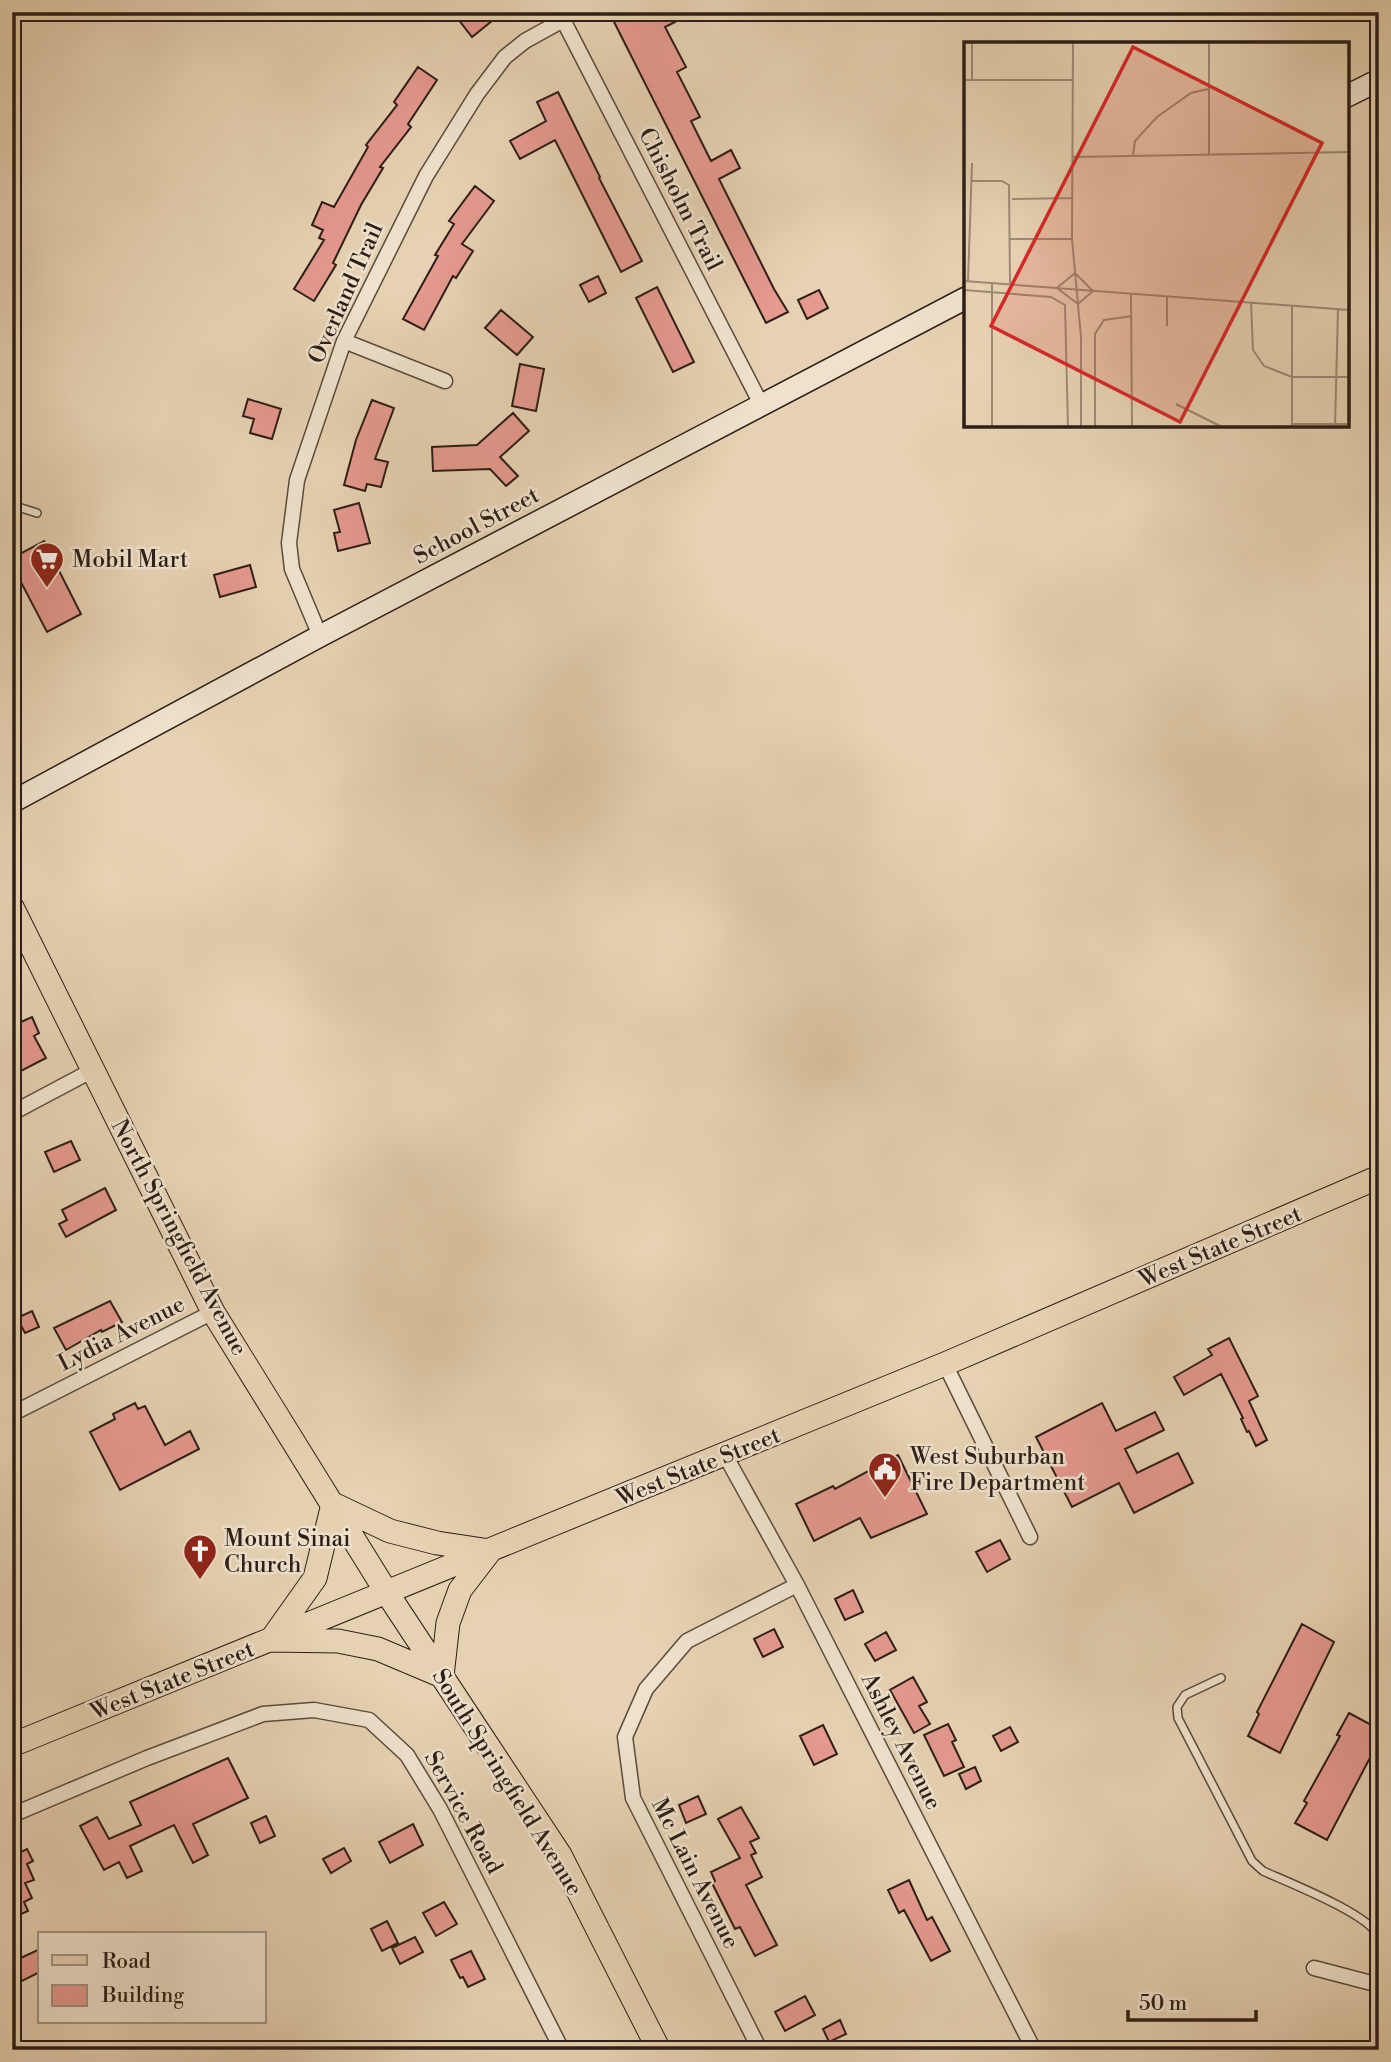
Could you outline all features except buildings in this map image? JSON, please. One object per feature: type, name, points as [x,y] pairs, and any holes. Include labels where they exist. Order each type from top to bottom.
[{"type":"main road","points":[[1349,95],[1379,80]]},
{"type":"main road","name":"School Street","points":[[12,802],[320,636],[964,299]]},
{"type":"main road","name":"North Springfield Avenue","points":[[12,907],[214,1312],[387,1593]]},
{"type":"main road","name":"West State Street","points":[[12,1745],[945,1364],[1379,1177]]},
{"type":"main road","points":[[333,1504],[390,1531],[437,1543],[490,1551],[460,1590],[448,1623],[442,1676],[378,1649],[338,1641],[271,1640],[314,1578],[333,1504]]},
{"type":"main road","name":"South Springfield Avenue","points":[[387,1593],[560,1855],[659,2050]]},
{"type":"street","name":"Overland Trail","points":[[320,636],[292,569],[289,543],[297,480],[344,341],[426,176],[477,94],[505,57],[561,16]]},
{"type":"street","name":"Chisholm Trail","points":[[561,16],[762,406]]},
{"type":"street","points":[[344,341],[445,381]]},
{"type":"street","points":[[12,1113],[93,1070]]},
{"type":"street","name":"Lydia Avenue","points":[[12,1414],[214,1312]]},
{"type":"street","points":[[945,1364],[1030,1537]]},
{"type":"street","name":"Ashley Avenue","points":[[725,1455],[797,1585],[1034,2050]]},
{"type":"street","name":"Mc Lain Avenue","points":[[760,2050],[633,1798],[625,1737],[646,1689],[687,1641],[797,1585]]},
{"type":"street","name":"Service Road","points":[[12,1815],[147,1758],[263,1714],[314,1710],[369,1720],[407,1755],[440,1809],[562,2050]]},
{"type":"street","points":[[1314,1968],[1376,1985]]},
{"type":"lane","points":[[12,505],[37,513]]},
{"type":"lane","points":[[1221,1678],[1185,1695],[1177,1707],[1178,1718],[1252,1861],[1263,1871],[1353,1913],[1377,1935],[1376,1985]]},
{"type":"place","name":"Mobil Mart","points":[[47,589]]},
{"type":"place","name":"West Suburban Fire Department","points":[[885,1499]]},
{"type":"place","name":"Mount Sinai Church","points":[[200,1581]]}]
